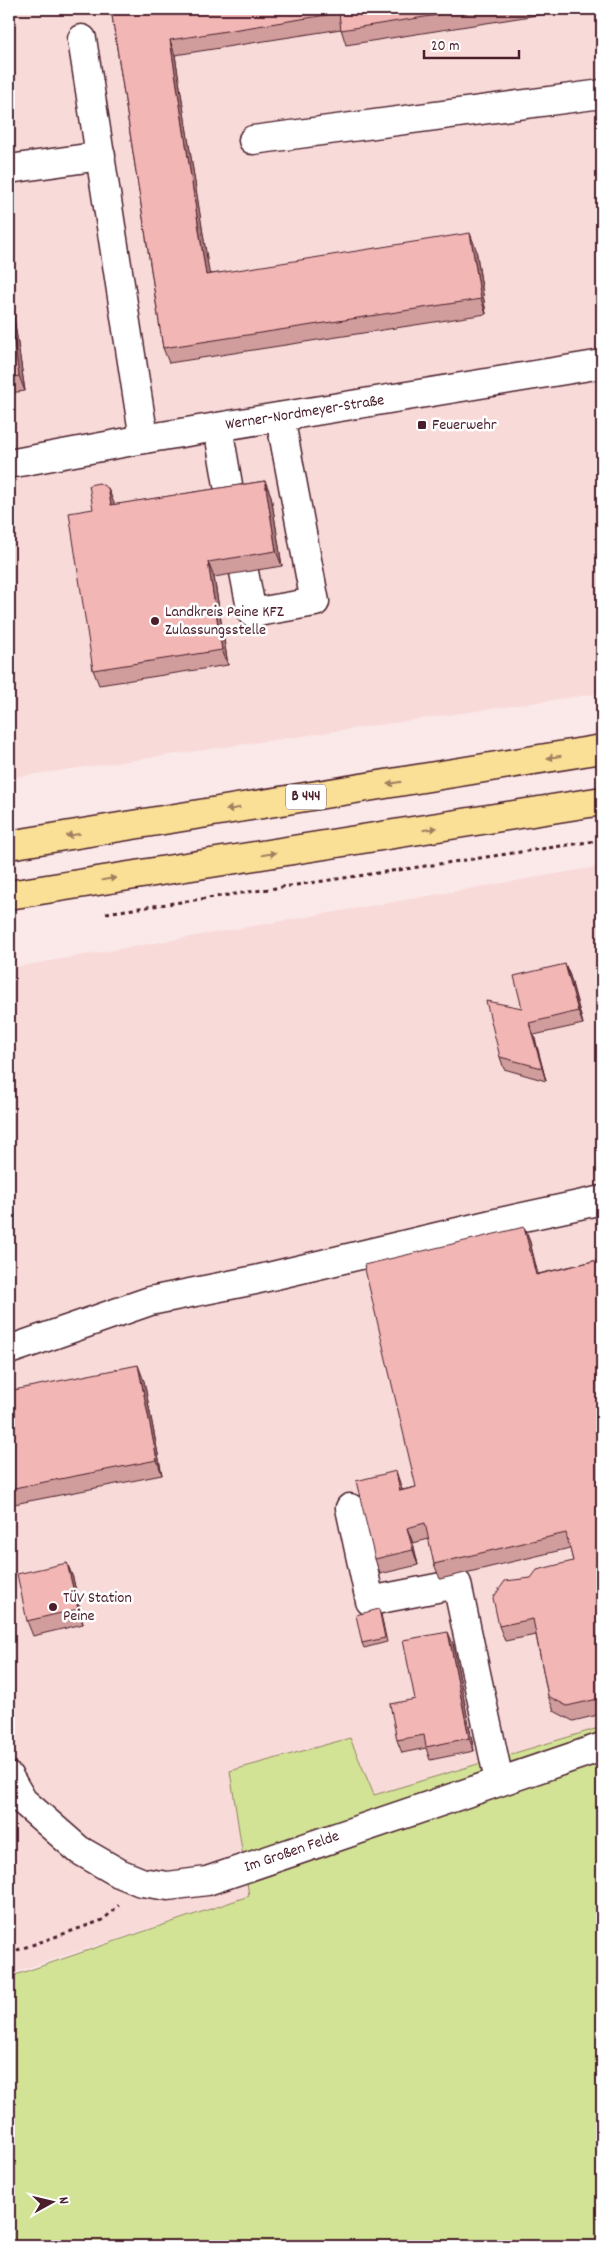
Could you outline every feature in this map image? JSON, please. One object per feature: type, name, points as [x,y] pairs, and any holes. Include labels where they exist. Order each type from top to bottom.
[{"type":"highway","name":"B 444","points":[[9,845],[602,749]]},
{"type":"highway","points":[[9,895],[602,801]]},
{"type":"street","points":[[82,39],[144,439]]},
{"type":"street","points":[[253,140],[602,94]]},
{"type":"street","points":[[9,170],[101,156]]},
{"type":"street","name":"Werner-Nordmeyer-Straße","points":[[9,464],[144,439],[602,364]]},
{"type":"street","points":[[244,572],[252,613],[315,602],[280,417]]},
{"type":"street","points":[[218,427],[231,502]]},
{"type":"street","points":[[9,1350],[150,1300],[256,1280],[491,1224],[602,1200]]},
{"type":"street","points":[[350,1508],[370,1601],[457,1584],[499,1782]]},
{"type":"street","name":"Im Großen Felde","points":[[9,1777],[16,1803],[79,1850],[118,1873],[141,1882],[168,1886],[207,1881],[602,1748]]},
{"type":"path","points":[[98,914],[602,840]]},
{"type":"path","points":[[9,1953],[103,1920],[141,1882]]},
{"type":"shaded area","points":[[9,9],[602,9],[602,693],[9,778]]},
{"type":"shaded area","points":[[602,866],[602,1727],[374,1795],[230,1772],[249,1896],[9,1974],[9,968]]},
{"type":"green space","points":[[602,1727],[602,2246],[9,2246],[9,1977],[249,1896],[230,1771],[350,1738],[374,1795]]},
{"type":"building","points":[[111,9],[476,9],[341,30],[339,13],[170,40],[206,275],[470,233],[481,299],[163,348]]},
{"type":"building","points":[[9,305],[19,376],[9,378]]},
{"type":"building","name":"Landkreis Peine KFZ Zulassungsstelle","points":[[265,481],[276,551],[208,562],[222,650],[93,670],[69,513],[93,509],[89,485],[99,483],[108,488],[111,505]]},
{"type":"building","points":[[565,964],[578,1011],[529,1023],[542,1068],[500,1057],[486,1001],[522,1008],[514,976]]},
{"type":"building","points":[[524,1227],[536,1275],[602,1259],[602,1698],[567,1706],[548,1696],[533,1619],[499,1626],[493,1598],[505,1581],[531,1578],[537,1570],[573,1561],[566,1533],[434,1564],[425,1523],[407,1528],[413,1550],[375,1559],[356,1481],[396,1471],[400,1491],[416,1487],[364,1265]]},
{"type":"building","points":[[138,1365],[157,1460],[9,1489],[9,1391]]},
{"type":"building","name":"TÜV Station Peine","points":[[67,1563],[78,1609],[27,1621],[17,1574]]},
{"type":"building","points":[[379,1609],[385,1638],[362,1643],[356,1615]]},
{"type":"building","points":[[448,1632],[469,1738],[426,1747],[424,1735],[397,1740],[390,1704],[415,1699],[403,1640]]},
{"type":"place","name":"Feuerwehr","points":[[422,425]]},
{"type":"place","name":"Landkreis Peine KFZ Zulassungsstelle","points":[[155,621]]},
{"type":"place","name":"TÜV Station Peine","points":[[53,1607]]}]
